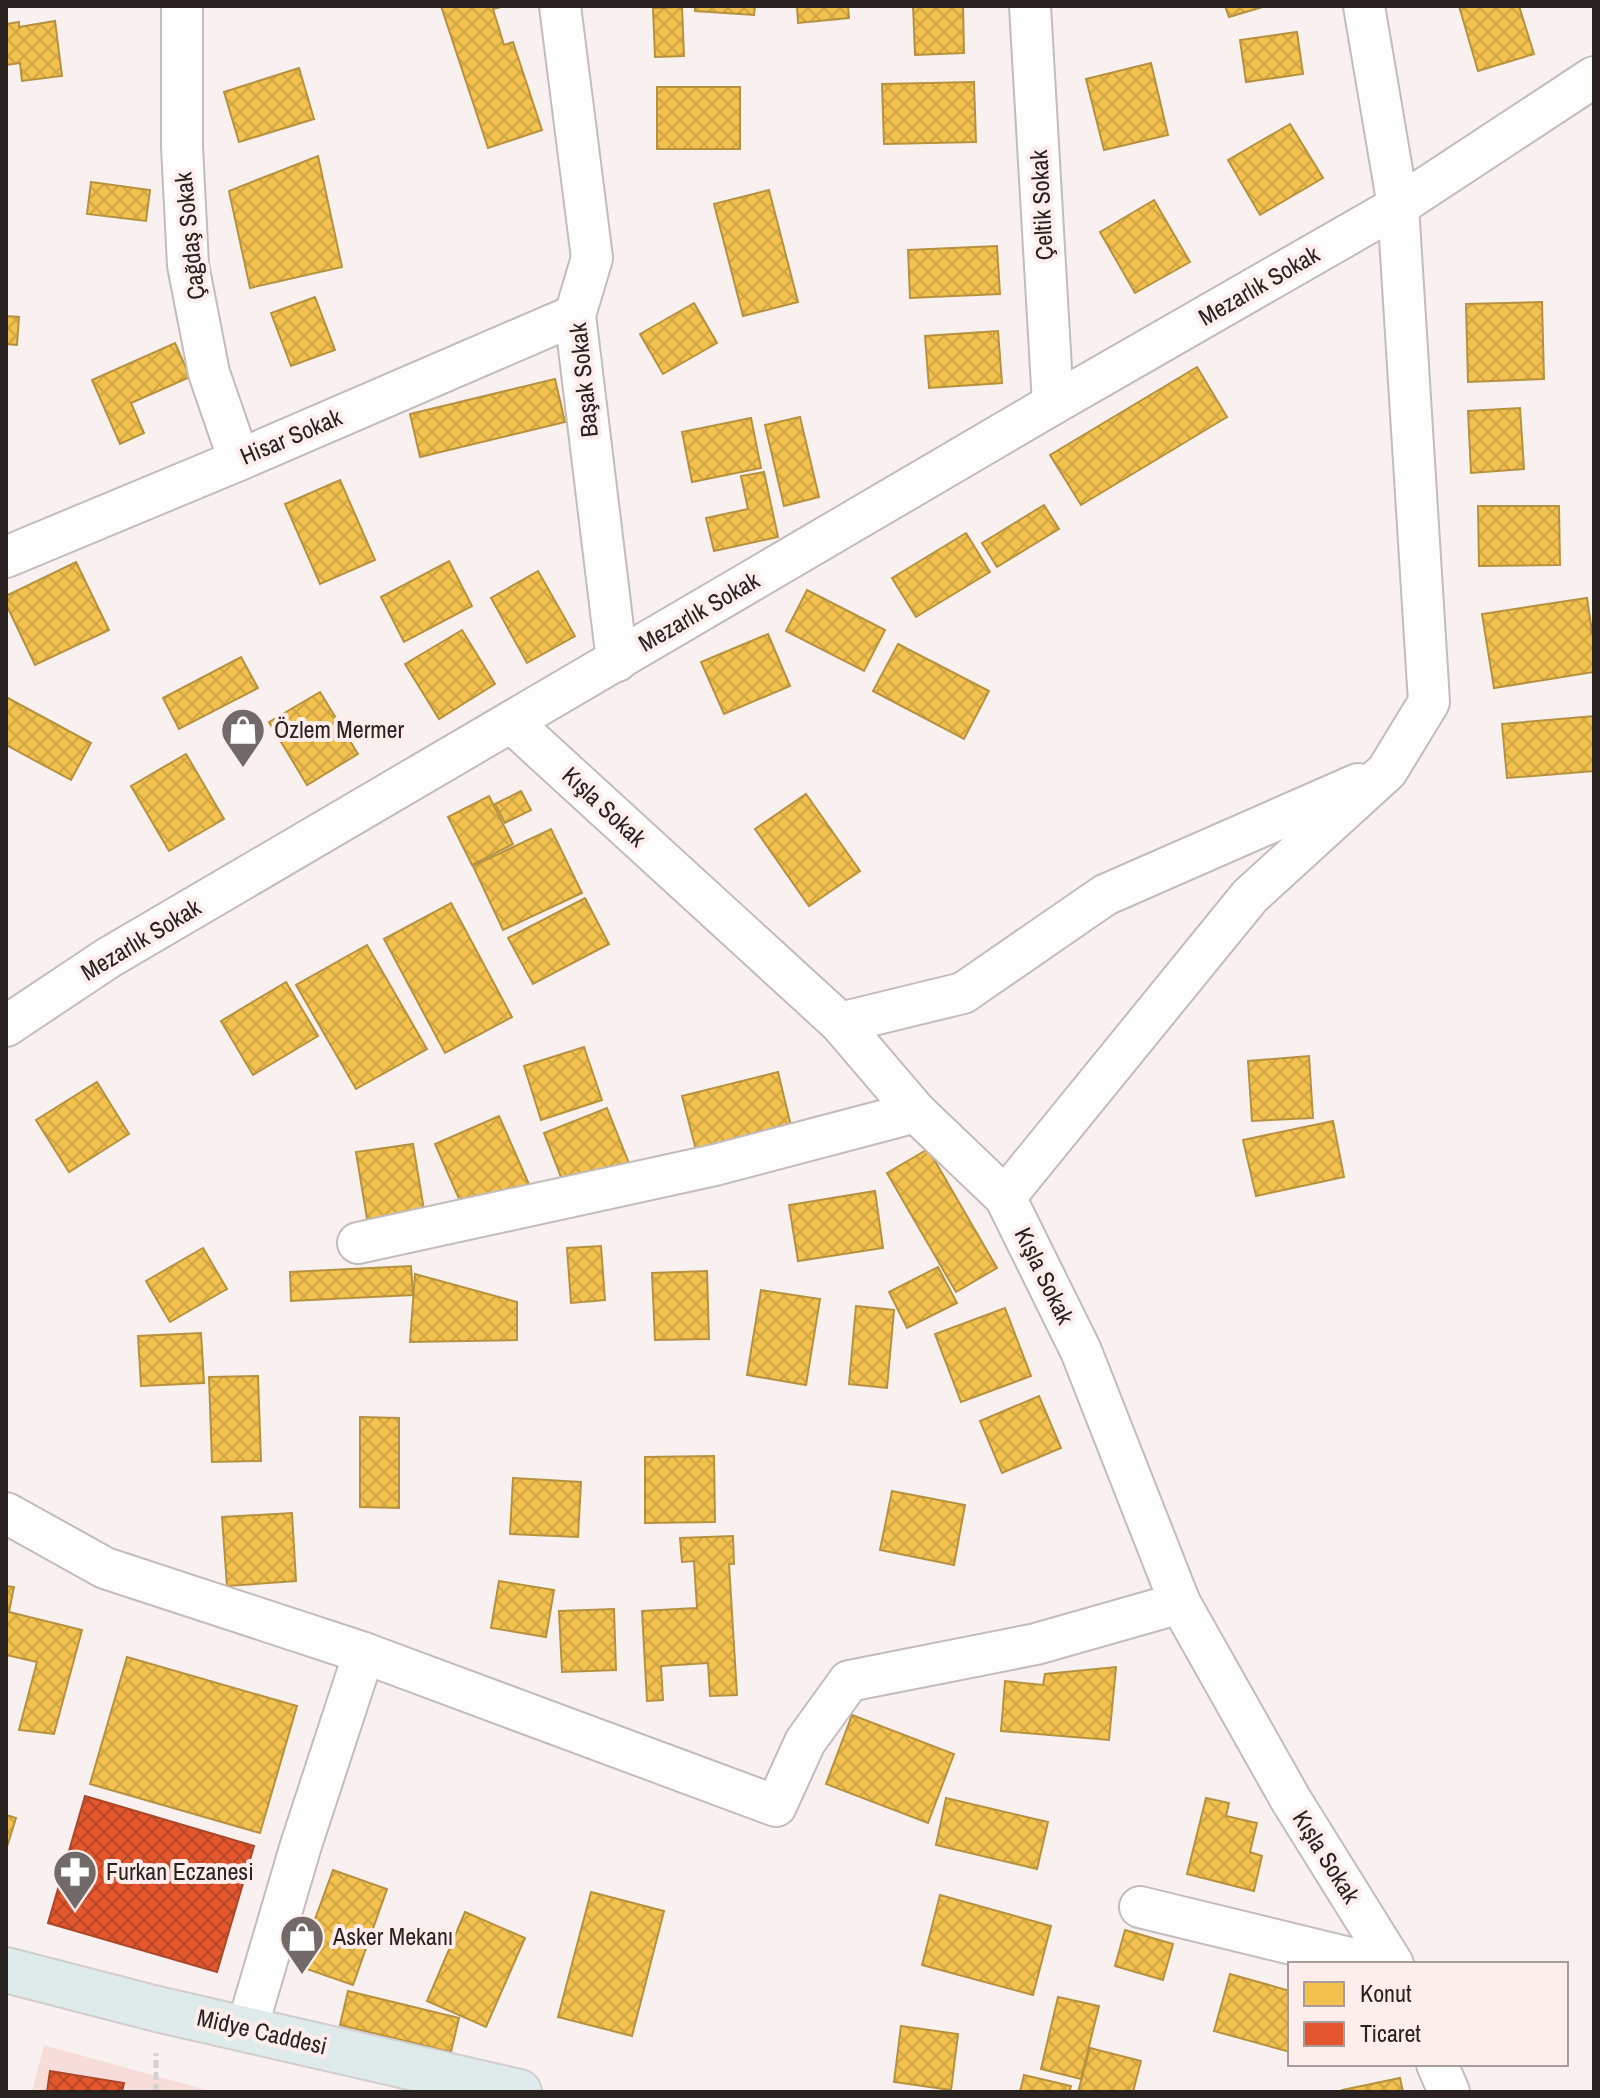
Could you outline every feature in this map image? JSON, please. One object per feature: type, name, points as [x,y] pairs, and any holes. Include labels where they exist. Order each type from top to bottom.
[{"type":"main road","name":"Midye Caddesi","points":[[6,1970],[157,2009],[519,2092]]},
{"type":"street","name":"Çağdaş Sokak","points":[[182,6],[182,147],[188,265],[209,373],[239,460]]},
{"type":"street","name":"Başak Sokak","points":[[560,6],[592,258],[575,315],[617,661]]},
{"type":"street","name":"Çeltik Sokak","points":[[1030,6],[1053,404]]},
{"type":"street","points":[[1005,1197],[1250,896],[1387,771],[1429,702],[1398,206],[1364,6]]},
{"type":"street","name":"Mezarlık Sokak","points":[[7,1023],[108,958],[1053,404],[1398,206],[1594,77]]},
{"type":"street","name":"Hisar Sokak","points":[[6,557],[575,315]]},
{"type":"street","name":"Kışla Sokak","points":[[511,722],[840,1023],[916,1112],[1005,1197],[1081,1351],[1180,1603],[1291,1800],[1392,1962]]},
{"type":"street","points":[[840,1023],[963,993],[1105,895],[1387,771]]},
{"type":"street","points":[[358,1243],[715,1165],[916,1112]]},
{"type":"street","points":[[6,1513],[105,1568],[364,1653],[776,1806],[805,1742],[849,1681],[1036,1644],[1180,1603]]},
{"type":"street","points":[[247,2028],[301,1845],[364,1653]]},
{"type":"street","points":[[1140,1907],[1366,1962]]},
{"type":"street","points":[[1438,2066],[1449,2092]]},
{"type":"path","points":[[156,2053],[156,2092]]},
{"type":"shaded area","points":[[44,2045],[214,2092],[32,2092]]},
{"type":"building: Konut","points":[[441,6],[505,6],[493,9],[504,45],[513,42],[542,130],[488,148]]},
{"type":"building: Konut","points":[[695,6],[755,6],[754,15],[695,11]]},
{"type":"building: Konut","points":[[797,6],[848,6],[849,18],[798,23]]},
{"type":"building: Konut","points":[[913,6],[963,6],[964,53],[915,55]]},
{"type":"building: Konut","points":[[1225,6],[1266,6],[1229,17]]},
{"type":"building: Konut","points":[[1459,6],[1519,6],[1534,54],[1478,71]]},
{"type":"building: Konut","points":[[682,7],[684,56],[655,57],[653,8]]},
{"type":"building: Konut","points":[[55,21],[62,76],[22,81],[20,63],[6,65],[6,24],[19,22],[19,27]]},
{"type":"building: Konut","points":[[1297,32],[1303,74],[1246,82],[1240,40]]},
{"type":"building: Konut","points":[[1151,63],[1168,135],[1104,150],[1086,79]]},
{"type":"building: Konut","points":[[299,68],[314,119],[239,142],[224,92]]},
{"type":"building: Konut","points":[[974,82],[976,142],[884,144],[882,84]]},
{"type":"building: Konut","points":[[657,87],[740,87],[740,149],[657,149]]},
{"type":"building: Konut","points":[[1290,124],[1323,178],[1260,215],[1228,160]]},
{"type":"building: Konut","points":[[318,156],[342,267],[250,288],[229,191]]},
{"type":"building: Konut","points":[[91,182],[150,190],[146,221],[87,214]]},
{"type":"building: Konut","points":[[769,190],[798,302],[743,316],[714,204]]},
{"type":"building: Konut","points":[[1154,200],[1190,262],[1135,293],[1100,232]]},
{"type":"building: Konut","points":[[997,246],[1000,294],[910,298],[908,250]]},
{"type":"building: Konut","points":[[315,297],[335,350],[291,366],[271,313]]},
{"type":"building: Konut","points":[[1542,302],[1544,379],[1468,382],[1466,304]]},
{"type":"building: Konut","points":[[694,303],[717,343],[663,374],[640,334]]},
{"type":"building: Konut","points":[[6,316],[19,317],[17,345],[6,344]]},
{"type":"building: Konut","points":[[998,331],[1002,383],[929,388],[925,336]]},
{"type":"building: Konut","points":[[175,343],[190,377],[131,403],[144,433],[120,444],[92,380]]},
{"type":"building: Konut","points":[[1197,367],[1227,417],[1081,505],[1050,455]]},
{"type":"building: Konut","points":[[555,379],[565,422],[420,457],[410,414]]},
{"type":"building: Konut","points":[[1520,408],[1524,469],[1471,473],[1468,411]]},
{"type":"building: Konut","points":[[800,417],[819,497],[784,506],[765,425]]},
{"type":"building: Konut","points":[[751,418],[761,468],[692,482],[682,432]]},
{"type":"building: Konut","points":[[764,472],[778,537],[714,551],[706,518],[748,509],[741,476]]},
{"type":"building: Konut","points":[[340,480],[375,560],[320,584],[285,504]]},
{"type":"building: Konut","points":[[1044,505],[1059,529],[997,567],[982,543]]},
{"type":"building: Konut","points":[[1478,506],[1559,506],[1560,565],[1479,566]]},
{"type":"building: Konut","points":[[966,533],[990,572],[916,617],[892,578]]},
{"type":"building: Konut","points":[[449,561],[472,606],[404,642],[381,597]]},
{"type":"building: Konut","points":[[76,562],[109,630],[35,665],[6,604],[6,596]]},
{"type":"building: Konut","points":[[538,571],[575,636],[527,663],[491,598]]},
{"type":"building: Konut","points":[[807,590],[885,630],[864,671],[786,631]]},
{"type":"building: Konut","points":[[1587,598],[1594,645],[1594,672],[1494,688],[1482,614]]},
{"type":"building: Konut","points":[[462,630],[495,684],[439,719],[405,664]]},
{"type":"building: Konut","points":[[768,634],[790,686],[724,714],[701,662]]},
{"type":"building: Konut","points":[[898,644],[989,691],[964,739],[873,691]]},
{"type":"building: Konut","points":[[241,657],[258,688],[179,729],[163,698]]},
{"type":"building: Konut","points":[[320,692],[358,754],[307,785],[269,722]]},
{"type":"building: Konut","points":[[6,697],[91,743],[71,780],[6,745]]},
{"type":"building: Konut","points":[[1594,716],[1594,771],[1507,778],[1502,724]]},
{"type":"building: Konut","points":[[186,754],[224,819],[169,851],[131,786]]},
{"type":"building: Konut","points":[[521,791],[531,810],[505,823],[495,804]]},
{"type":"building: Konut","points":[[806,794],[860,871],[809,906],[755,829]]},
{"type":"building: Konut","points":[[489,796],[513,844],[472,865],[448,817]]},
{"type":"building: Konut","points":[[551,829],[582,893],[503,930],[473,866]]},
{"type":"building: Konut","points":[[585,898],[609,944],[533,984],[508,938]]},
{"type":"building: Konut","points":[[451,903],[512,1017],[445,1053],[384,939]]},
{"type":"building: Konut","points":[[367,945],[427,1049],[356,1089],[296,985]]},
{"type":"building: Konut","points":[[286,982],[318,1036],[253,1075],[221,1021]]},
{"type":"building: Konut","points":[[584,1047],[602,1100],[541,1120],[524,1066]]},
{"type":"building: Konut","points":[[1309,1056],[1313,1118],[1252,1121],[1248,1061]]},
{"type":"building: Konut","points":[[778,1072],[791,1126],[696,1150],[682,1096]]},
{"type":"building: Konut","points":[[97,1082],[129,1134],[69,1172],[36,1120]]},
{"type":"building: Konut","points":[[607,1108],[630,1166],[566,1190],[544,1133]]},
{"type":"building: Konut","points":[[499,1116],[531,1189],[467,1217],[435,1144]]},
{"type":"building: Konut","points":[[1333,1121],[1344,1177],[1256,1196],[1243,1140]]},
{"type":"building: Konut","points":[[413,1144],[426,1222],[369,1231],[356,1152]]},
{"type":"building: Konut","points":[[928,1149],[997,1268],[956,1292],[887,1173]]},
{"type":"building: Konut","points":[[875,1191],[883,1248],[798,1261],[789,1205]]},
{"type":"building: Konut","points":[[601,1246],[605,1300],[571,1303],[567,1248]]},
{"type":"building: Konut","points":[[203,1248],[227,1289],[170,1322],[146,1281]]},
{"type":"building: Konut","points":[[411,1266],[413,1295],[291,1301],[290,1272]]},
{"type":"building: Konut","points":[[938,1267],[957,1303],[907,1328],[889,1292]]},
{"type":"building: Konut","points":[[707,1271],[709,1339],[655,1340],[652,1273]]},
{"type":"building: Konut","points":[[415,1274],[517,1302],[517,1340],[410,1342]]},
{"type":"building: Konut","points":[[761,1290],[820,1299],[806,1385],[747,1375]]},
{"type":"building: Konut","points":[[856,1306],[894,1310],[887,1388],[849,1384]]},
{"type":"building: Konut","points":[[1005,1308],[1031,1376],[961,1402],[935,1334]]},
{"type":"building: Konut","points":[[201,1333],[204,1383],[141,1386],[138,1336]]},
{"type":"building: Konut","points":[[258,1376],[261,1461],[212,1462],[209,1377]]},
{"type":"building: Konut","points":[[1039,1396],[1061,1448],[1002,1473],[980,1421]]},
{"type":"building: Konut","points":[[360,1417],[399,1418],[399,1508],[360,1507]]},
{"type":"building: Konut","points":[[714,1456],[715,1522],[645,1523],[645,1457]]},
{"type":"building: Konut","points":[[513,1478],[581,1482],[578,1537],[510,1534]]},
{"type":"building: Konut","points":[[892,1491],[965,1505],[954,1565],[880,1550]]},
{"type":"building: Konut","points":[[292,1513],[296,1581],[227,1586],[222,1517]]},
{"type":"building: Konut","points":[[733,1536],[734,1564],[729,1564],[737,1695],[710,1696],[708,1663],[661,1666],[663,1700],[647,1701],[642,1611],[697,1608],[694,1561],[682,1562],[680,1538]]},
{"type":"building: Konut","points":[[499,1581],[554,1590],[546,1637],[491,1628]]},
{"type":"building: Konut","points":[[6,1586],[14,1587],[9,1612],[82,1630],[54,1734],[19,1730],[37,1662],[6,1655]]},
{"type":"building: Konut","points":[[614,1609],[616,1670],[562,1672],[559,1611]]},
{"type":"building: Konut","points":[[127,1657],[297,1706],[260,1833],[90,1784]]},
{"type":"building: Konut","points":[[1116,1667],[1109,1740],[1001,1731],[1005,1681],[1043,1685],[1045,1674]]},
{"type":"building: Konut","points":[[852,1715],[954,1754],[928,1823],[826,1784]]},
{"type":"building: Konut","points":[[946,1798],[1048,1822],[1037,1869],[936,1845]]},
{"type":"building: Konut","points":[[1206,1798],[1229,1803],[1226,1816],[1257,1823],[1250,1852],[1262,1856],[1254,1891],[1187,1874]]},
{"type":"building: Konut","points":[[6,1815],[16,1818],[6,1850]]},
{"type":"building: Konut","points":[[333,1870],[387,1889],[353,1985],[298,1966]]},
{"type":"building: Konut","points":[[591,1892],[664,1911],[632,2036],[558,2017]]},
{"type":"building: Konut","points":[[940,1895],[1051,1926],[1033,1995],[922,1965]]},
{"type":"building: Konut","points":[[465,1912],[525,1938],[486,2027],[427,2001]]},
{"type":"building: Konut","points":[[1125,1930],[1173,1944],[1163,1980],[1115,1966]]},
{"type":"building: Konut","points":[[1230,1974],[1288,1990],[1288,2051],[1214,2031]]},
{"type":"building: Konut","points":[[348,1991],[459,2018],[451,2052],[340,2025]]},
{"type":"building: Konut","points":[[1058,1997],[1099,2006],[1081,2079],[1041,2069]]},
{"type":"building: Konut","points":[[901,2026],[958,2034],[951,2090],[894,2082]]},
{"type":"building: Konut","points":[[1090,2048],[1141,2061],[1133,2092],[1078,2092]]},
{"type":"building: Konut","points":[[1024,2075],[1071,2086],[1069,2092],[1020,2092]]},
{"type":"building: Konut","points":[[1400,2078],[1403,2092],[1342,2092],[1342,2090]]},
{"type":"building: Ticaret","points":[[85,1796],[254,1846],[217,1972],[48,1923]]},
{"type":"building: Ticaret","points":[[50,2071],[124,2083],[122,2092],[47,2092]]},
{"type":"place","name":"Özlem Mermer","points":[[243,769]]},
{"type":"place","name":"Furkan Eczanesi","points":[[75,1911]]},
{"type":"place","name":"Asker Mekanı","points":[[302,1976]]}]
